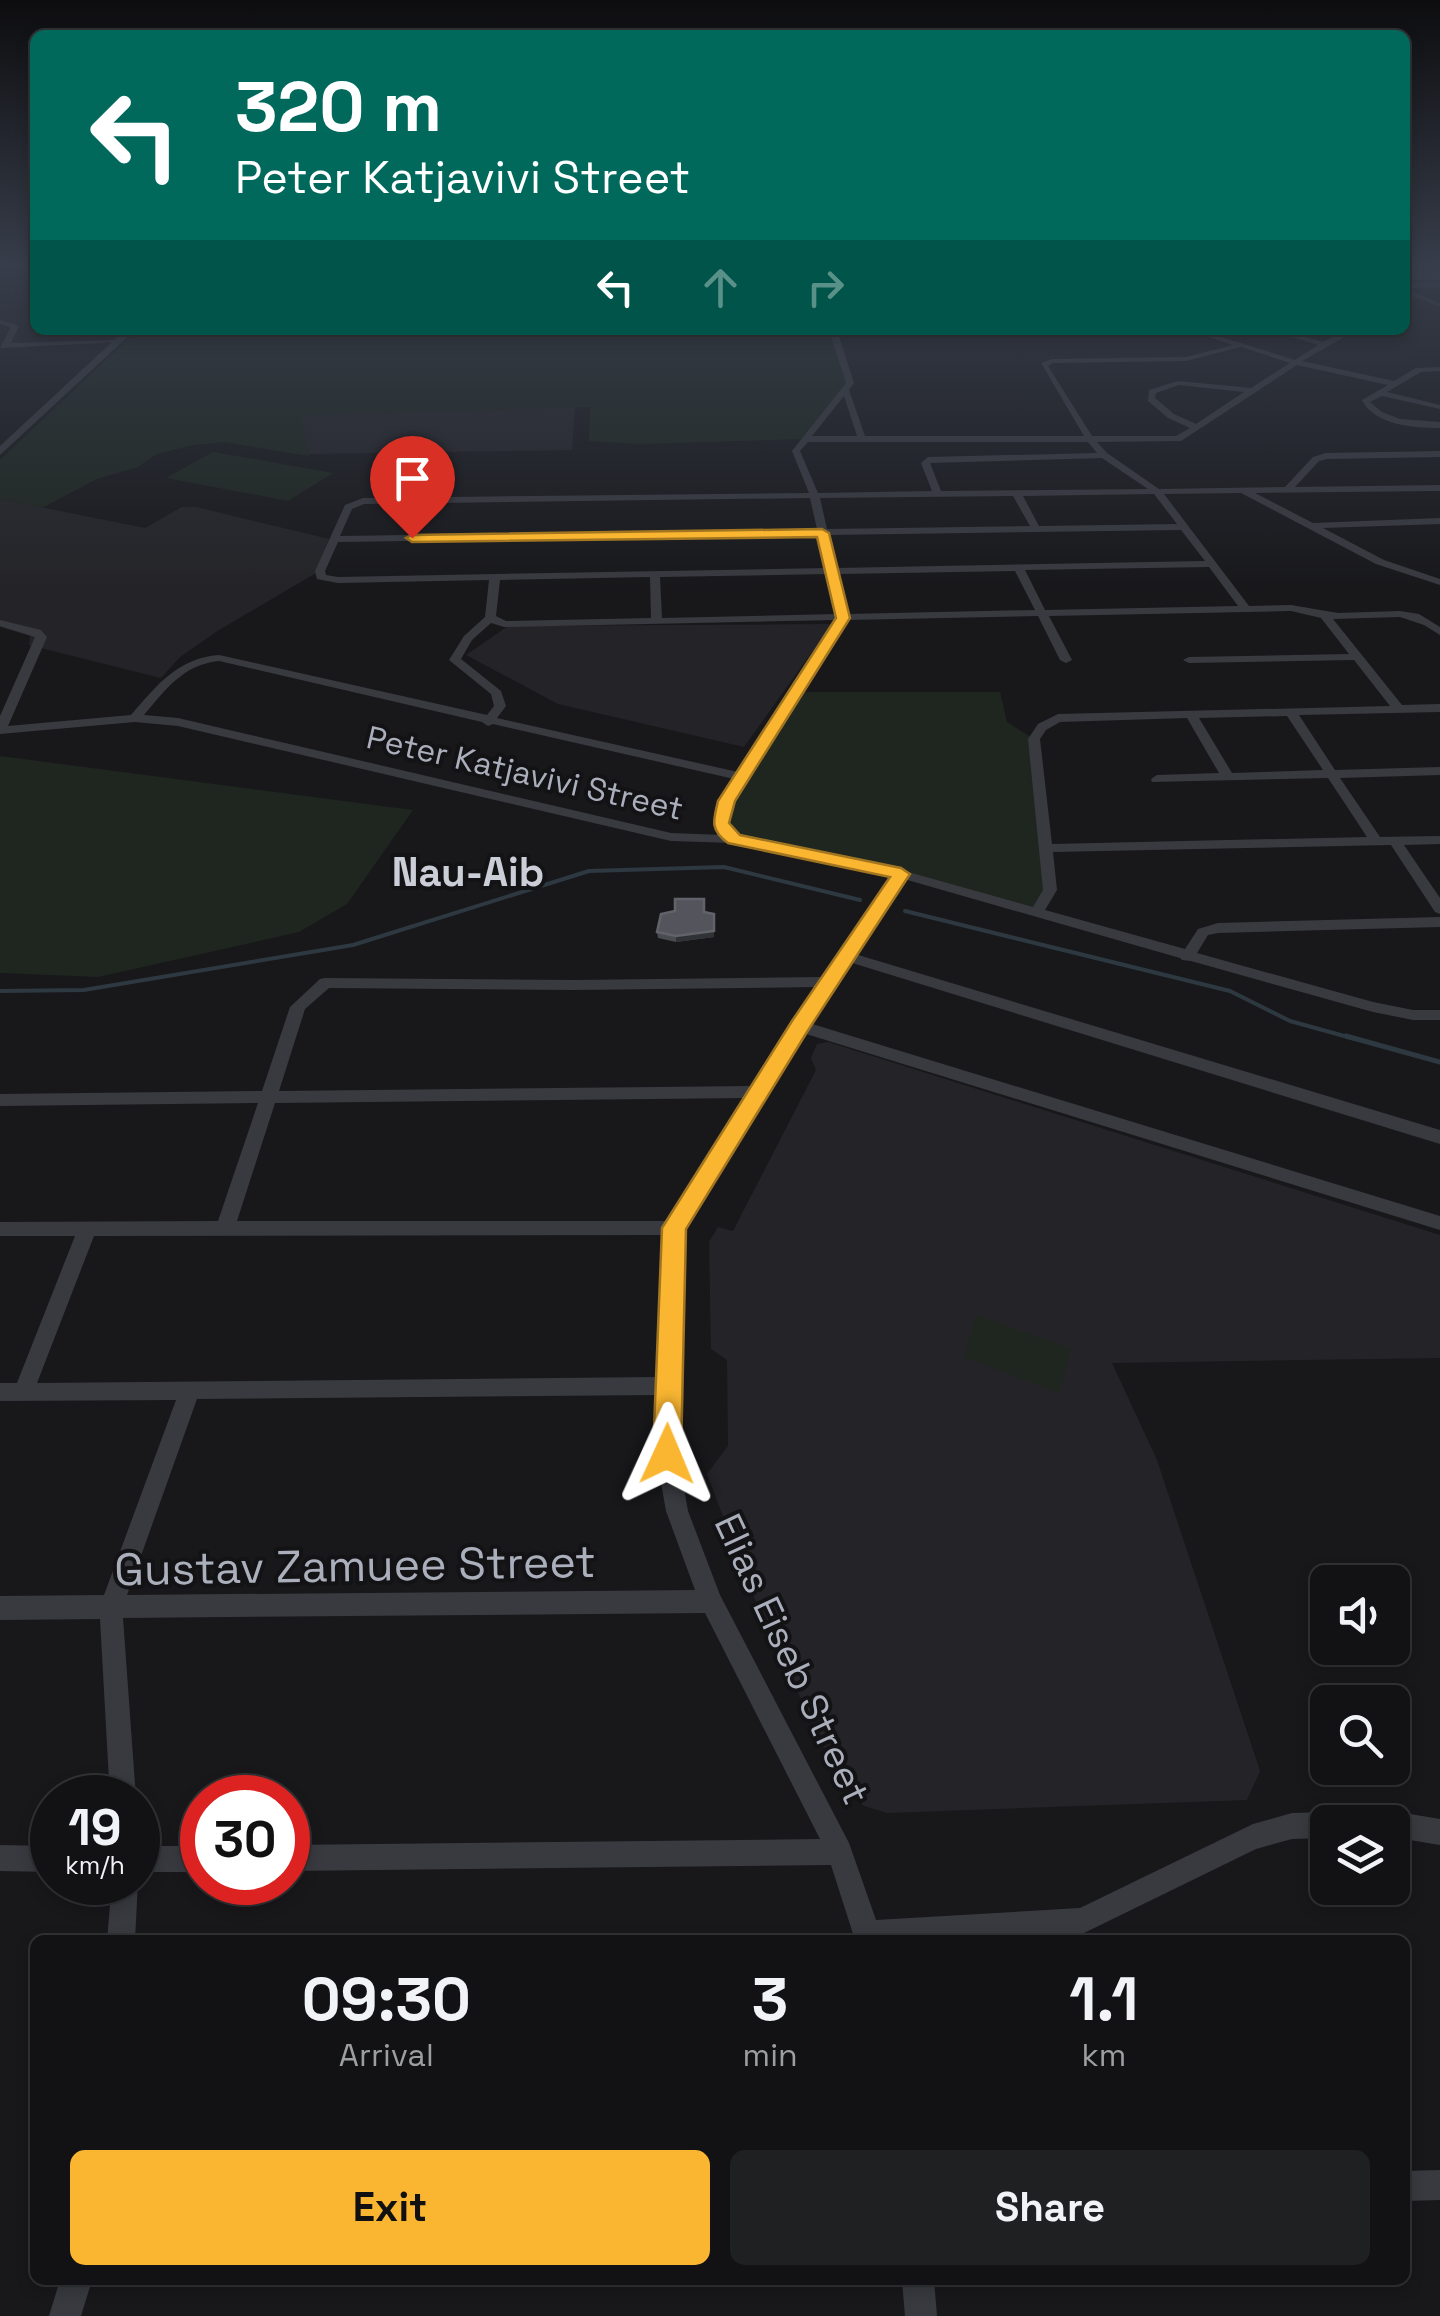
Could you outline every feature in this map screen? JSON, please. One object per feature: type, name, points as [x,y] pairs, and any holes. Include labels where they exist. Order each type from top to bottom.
[{"type":"street","points":[[0,452],[86,372]]},
{"type":"street","points":[[734,839],[721,823],[726,801],[843,618],[814,494],[796,460],[796,451],[847,392],[848,372]]},
{"type":"street","points":[[1052,372],[1089,438],[1104,455],[1156,489],[1246,610]]},
{"type":"street","points":[[804,439],[1178,439],[1281,372]]},
{"type":"street","points":[[1341,372],[1395,384]]},
{"type":"street","points":[[1415,372],[1365,405],[1408,424],[1440,425]]},
{"type":"street","points":[[1198,428],[1158,408],[1151,399],[1152,392],[1178,383],[1254,391]]},
{"type":"street","points":[[847,392],[862,439]]},
{"type":"street","points":[[1381,393],[1440,407]]},
{"type":"street","points":[[1288,489],[1316,459],[1326,456],[1440,454]]},
{"type":"street","points":[[938,492],[925,463],[928,460],[1104,455]]},
{"type":"street","points":[[1213,564],[329,580],[321,577],[320,571],[348,507],[363,501],[1156,489],[1433,491]]},
{"type":"street","points":[[1239,489],[1407,574],[1440,582]]},
{"type":"street","points":[[1016,492],[1036,529]]},
{"type":"street","points":[[1311,526],[1440,521]]},
{"type":"street","points":[[335,540],[1186,527]]},
{"type":"street","points":[[1019,570],[1066,660]]},
{"type":"street","points":[[655,574],[658,621]]},
{"type":"street","points":[[488,722],[500,706],[497,693],[455,660],[468,638],[490,618],[494,577]]},
{"type":"street","points":[[490,618],[504,624],[1292,608],[1324,615],[1420,616],[1440,632]]},
{"type":"street","points":[[1324,615],[1398,708]]},
{"type":"street","points":[[0,623],[37,632],[41,637],[0,730]]},
{"type":"street","points":[[1189,660],[1357,657]]},
{"type":"street","points":[[135,718],[177,671],[206,658],[742,777]]},
{"type":"street","points":[[1037,912],[1050,890],[1034,739],[1042,727],[1058,718],[1440,708]]},
{"type":"street","points":[[1289,710],[1376,842]]},
{"type":"street","points":[[1191,714],[1227,776]]},
{"type":"street","name":"Peter Katjavivi Street","points":[[0,730],[135,718],[178,722],[657,834],[734,839],[901,874],[1372,1007],[1413,1015],[1440,1015]]},
{"type":"street","points":[[1157,778],[1440,770]]},
{"type":"street","points":[[1047,848],[1440,840]]},
{"type":"street","points":[[1396,841],[1440,909]]},
{"type":"street","name":"Elias Eiseb Street","points":[[867,1935],[840,1852],[711,1601],[677,1510],[667,1454],[668,1386],[674,1228],[799,1026],[901,874]]},
{"type":"street","points":[[1187,957],[1203,932],[1218,928],[1440,922]]},
{"type":"street","points":[[845,956],[1440,1137]]},
{"type":"street","points":[[226,1226],[298,1007],[325,982],[828,982]]},
{"type":"street","points":[[799,1026],[1440,1224]]},
{"type":"street","points":[[0,1100],[758,1092]]},
{"type":"street","points":[[24,1391],[88,1228]]},
{"type":"street","points":[[0,1229],[674,1228]]},
{"type":"street","points":[[0,1392],[668,1386]]},
{"type":"street","points":[[122,1775],[111,1608],[189,1392]]},
{"type":"street","name":"Gustav Zamuee Street","points":[[0,1608],[711,1601]]},
{"type":"street","points":[[895,1935],[1082,1921],[1253,1837],[1292,1826],[1310,1826]]},
{"type":"street","points":[[1410,1827],[1440,1832]]},
{"type":"street","points":[[310,1858],[840,1852]]},
{"type":"street","points":[[0,1858],[30,1858]]},
{"type":"street","points":[[121,1935],[123,1905]]},
{"type":"street","points":[[1410,2186],[1440,2185]]},
{"type":"street","points":[[65,2316],[74,2285]]},
{"type":"street","points":[[918,2285],[921,2316]]},
{"type":"shaded area","points":[[93,372],[846,372],[850,383],[804,439],[639,444],[589,441],[590,407],[301,415],[309,456],[224,442],[193,445],[157,454],[138,467],[97,479],[42,508],[0,499],[0,460]]},
{"type":"shaded area","points":[[575,407],[572,450],[308,454],[300,415]]},
{"type":"shaded area","points":[[213,452],[333,473],[288,501],[166,478]]},
{"type":"shaded area","points":[[0,499],[145,528],[182,507],[196,507],[329,539],[316,573],[219,630],[180,657],[161,678],[29,645],[30,636],[0,627]]},
{"type":"shaded area","points":[[832,624],[744,747],[558,704],[466,655],[508,626]]},
{"type":"shaded area","points":[[796,692],[1000,692],[1007,722],[1034,739],[1050,890],[1037,912],[901,874],[734,839],[724,831],[726,801]]},
{"type":"shaded area","points":[[0,756],[413,810],[347,904],[299,932],[98,977],[0,973]]},
{"type":"shaded area","points":[[828,1042],[1440,1235],[1440,1358],[1112,1363],[1157,1460],[1260,1771],[1247,1800],[887,1813],[864,1806],[842,1787],[752,1593],[707,1474],[728,1446],[727,1360],[711,1349],[709,1242],[718,1227],[733,1231],[816,1070],[811,1058],[817,1044]]},
{"type":"shaded area","points":[[977,1315],[1071,1349],[1059,1393],[964,1357]]},
{"type":"building","points":[[675,899],[704,899],[704,912],[714,914],[714,931],[676,936],[657,932],[661,914],[675,911]]},
{"type":"waterway","points":[[0,991],[84,990],[353,945],[589,871],[724,867],[860,900]]},
{"type":"waterway","points":[[905,911],[1230,991],[1290,1021],[1355,1039]]},
{"type":"waterway","points":[[1346,1036],[1440,1062]]},
{"type":"district","name":"Nau-Aib","points":[[468,872]]},
{"type":"route","points":[[412,538],[822,533],[843,618],[726,801],[721,823],[734,839],[901,874],[799,1026],[674,1228],[667,1454]]}]
